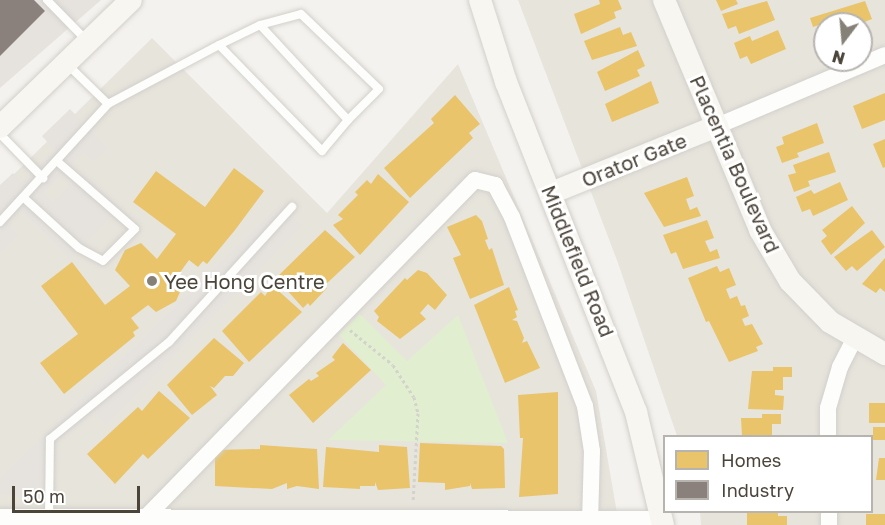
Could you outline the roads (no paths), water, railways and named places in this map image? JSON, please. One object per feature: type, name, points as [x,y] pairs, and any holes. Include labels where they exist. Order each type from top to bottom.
[{"type":"street","points":[[0,127],[86,40],[131,0]]},
{"type":"street","name":"Middlefield Road","points":[[480,0],[506,82],[636,412],[662,522]]},
{"type":"street","name":"Placentia Boulevard","points":[[664,0],[760,230],[790,281],[830,322],[854,339],[885,354]]},
{"type":"street","points":[[717,126],[885,55]]},
{"type":"street","name":"Orator Gate","points":[[551,193],[717,126]]},
{"type":"street","points":[[146,517],[475,180],[495,185],[512,217],[585,406],[592,451],[590,521]]},
{"type":"street","points":[[828,435],[828,408],[840,367],[854,339]]},
{"type":"street","points":[[0,517],[22,521],[49,517],[146,517],[228,521],[413,516],[462,521],[662,522]]},
{"type":"lane","points":[[47,0],[86,40]]},
{"type":"lane","points":[[0,222],[58,162],[108,104],[219,45],[260,25],[301,14],[379,89],[348,120],[322,151],[219,45]]},
{"type":"lane","points":[[260,25],[348,120]]},
{"type":"lane","points":[[65,62],[108,104]]},
{"type":"lane","points":[[0,134],[43,178]]},
{"type":"lane","points":[[24,198],[79,248],[103,261],[135,229],[58,162]]},
{"type":"lane","points":[[49,517],[50,439],[169,342],[292,207]]},
{"type":"place","name":"Yee Hong Centre","points":[[152,281]]}]
